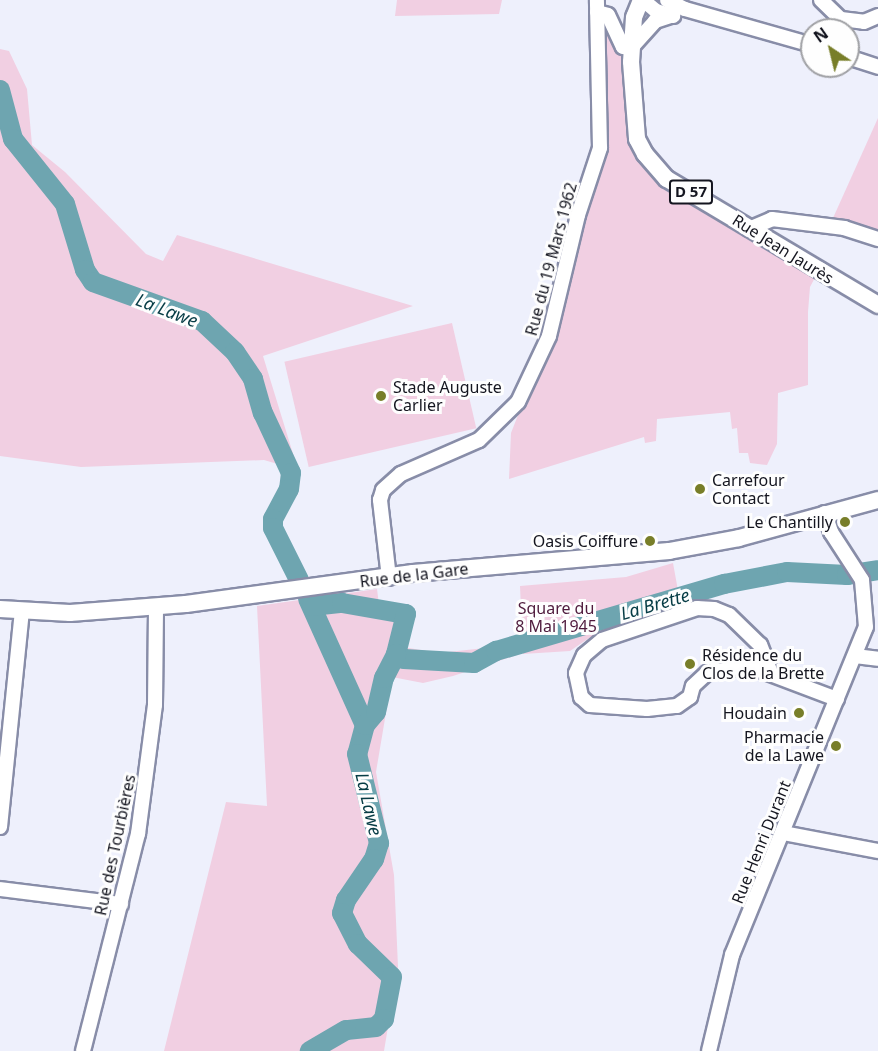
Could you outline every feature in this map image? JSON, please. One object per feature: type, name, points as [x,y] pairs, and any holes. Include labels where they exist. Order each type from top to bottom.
[{"type":"main road","name":"Rue Jean Jaurès","points":[[642,0],[634,17],[631,48],[637,139],[645,154],[668,179],[878,305]]},
{"type":"main road","name":"Rue de la Gare","points":[[0,609],[70,613],[156,606],[388,578],[686,549],[878,500]]},
{"type":"street","points":[[642,0],[656,11],[670,16]]},
{"type":"street","points":[[667,0],[686,9],[711,14],[800,41]]},
{"type":"street","points":[[821,0],[842,19],[864,21],[878,16]]},
{"type":"street","points":[[597,6],[608,15],[623,47],[631,48],[655,21],[670,16],[711,14]]},
{"type":"street","name":"Rue du 19 Mars 1962","points":[[388,578],[380,501],[383,490],[401,474],[479,440],[518,402],[549,336],[578,214],[600,148],[597,6]]},
{"type":"street","points":[[860,61],[878,67]]},
{"type":"street","points":[[749,229],[772,219],[844,228],[878,239]]},
{"type":"street","name":"Rue Henri Durant","points":[[709,1051],[732,955],[866,627],[867,607],[859,575],[831,532],[825,513]]},
{"type":"street","name":"Rue des Tourbières","points":[[83,1051],[122,904],[148,764],[155,705],[156,606]]},
{"type":"street","points":[[771,673],[760,645],[729,615],[714,609],[697,608],[602,640],[584,655],[576,673],[581,697],[590,705],[647,710],[677,706],[690,697],[693,686],[706,673],[749,666],[837,699]]},
{"type":"street","points":[[0,827],[22,612]]},
{"type":"street","points":[[855,656],[878,658]]},
{"type":"street","points":[[783,834],[878,851]]},
{"type":"street","points":[[0,890],[122,904]]},
{"type":"green space","points":[[397,0],[502,0],[499,14],[395,16]]},
{"type":"green space","points":[[597,12],[623,47],[645,154],[818,272],[810,287],[808,385],[778,393],[777,444],[767,465],[750,463],[748,453],[739,453],[737,428],[732,429],[730,412],[657,419],[656,441],[645,443],[644,437],[509,479],[511,433],[549,336],[600,148]]},
{"type":"green space","points":[[0,49],[9,51],[27,89],[32,145],[65,172],[146,254],[163,261],[177,235],[413,306],[263,356],[298,470],[264,460],[81,467],[0,456]]},
{"type":"green space","points":[[878,118],[878,233],[833,218]]},
{"type":"green space","name":"Stade Auguste Carlier","points":[[452,323],[476,428],[309,467],[284,362]]},
{"type":"green space","name":"Square du 8 Mai 1945","points":[[673,563],[681,607],[589,638],[570,651],[523,654],[520,586],[626,577]]},
{"type":"green space","points":[[377,589],[379,605],[411,612],[403,647],[439,653],[485,648],[520,634],[517,655],[453,676],[423,683],[392,677],[376,772],[394,875],[398,967],[384,1051],[164,1051],[226,802],[267,806],[257,606]]},
{"type":"waterway","name":"La Lawe","points":[[0,90],[13,139],[65,204],[85,270],[93,282],[202,321],[235,352],[253,379],[263,413],[291,473],[289,489],[273,519],[273,528],[299,580]]},
{"type":"waterway","name":"La Brette","points":[[312,606],[342,603],[406,614],[396,654],[404,659],[474,663],[496,651],[724,584],[787,572],[847,575],[878,570]]},
{"type":"waterway","name":"La Lawe","points":[[308,599],[365,725],[357,754],[379,843],[374,859],[346,900],[342,913],[358,944],[392,977],[384,1019],[376,1027],[346,1030],[310,1051]]},
{"type":"waterway","points":[[365,725],[376,712],[384,678],[396,654]]},
{"type":"place","name":"Stade Auguste Carlier","points":[[381,396]]},
{"type":"place","name":"Carrefour Contact","points":[[700,489]]},
{"type":"place","name":"Le Chantilly","points":[[845,522]]},
{"type":"place","name":"Oasis Coiffure","points":[[650,541]]},
{"type":"place","name":"Résidence du Clos de la Brette","points":[[690,664]]},
{"type":"place","name":"Houdain","points":[[799,713]]},
{"type":"place","name":"Pharmacie de la Lawe","points":[[836,746]]}]
